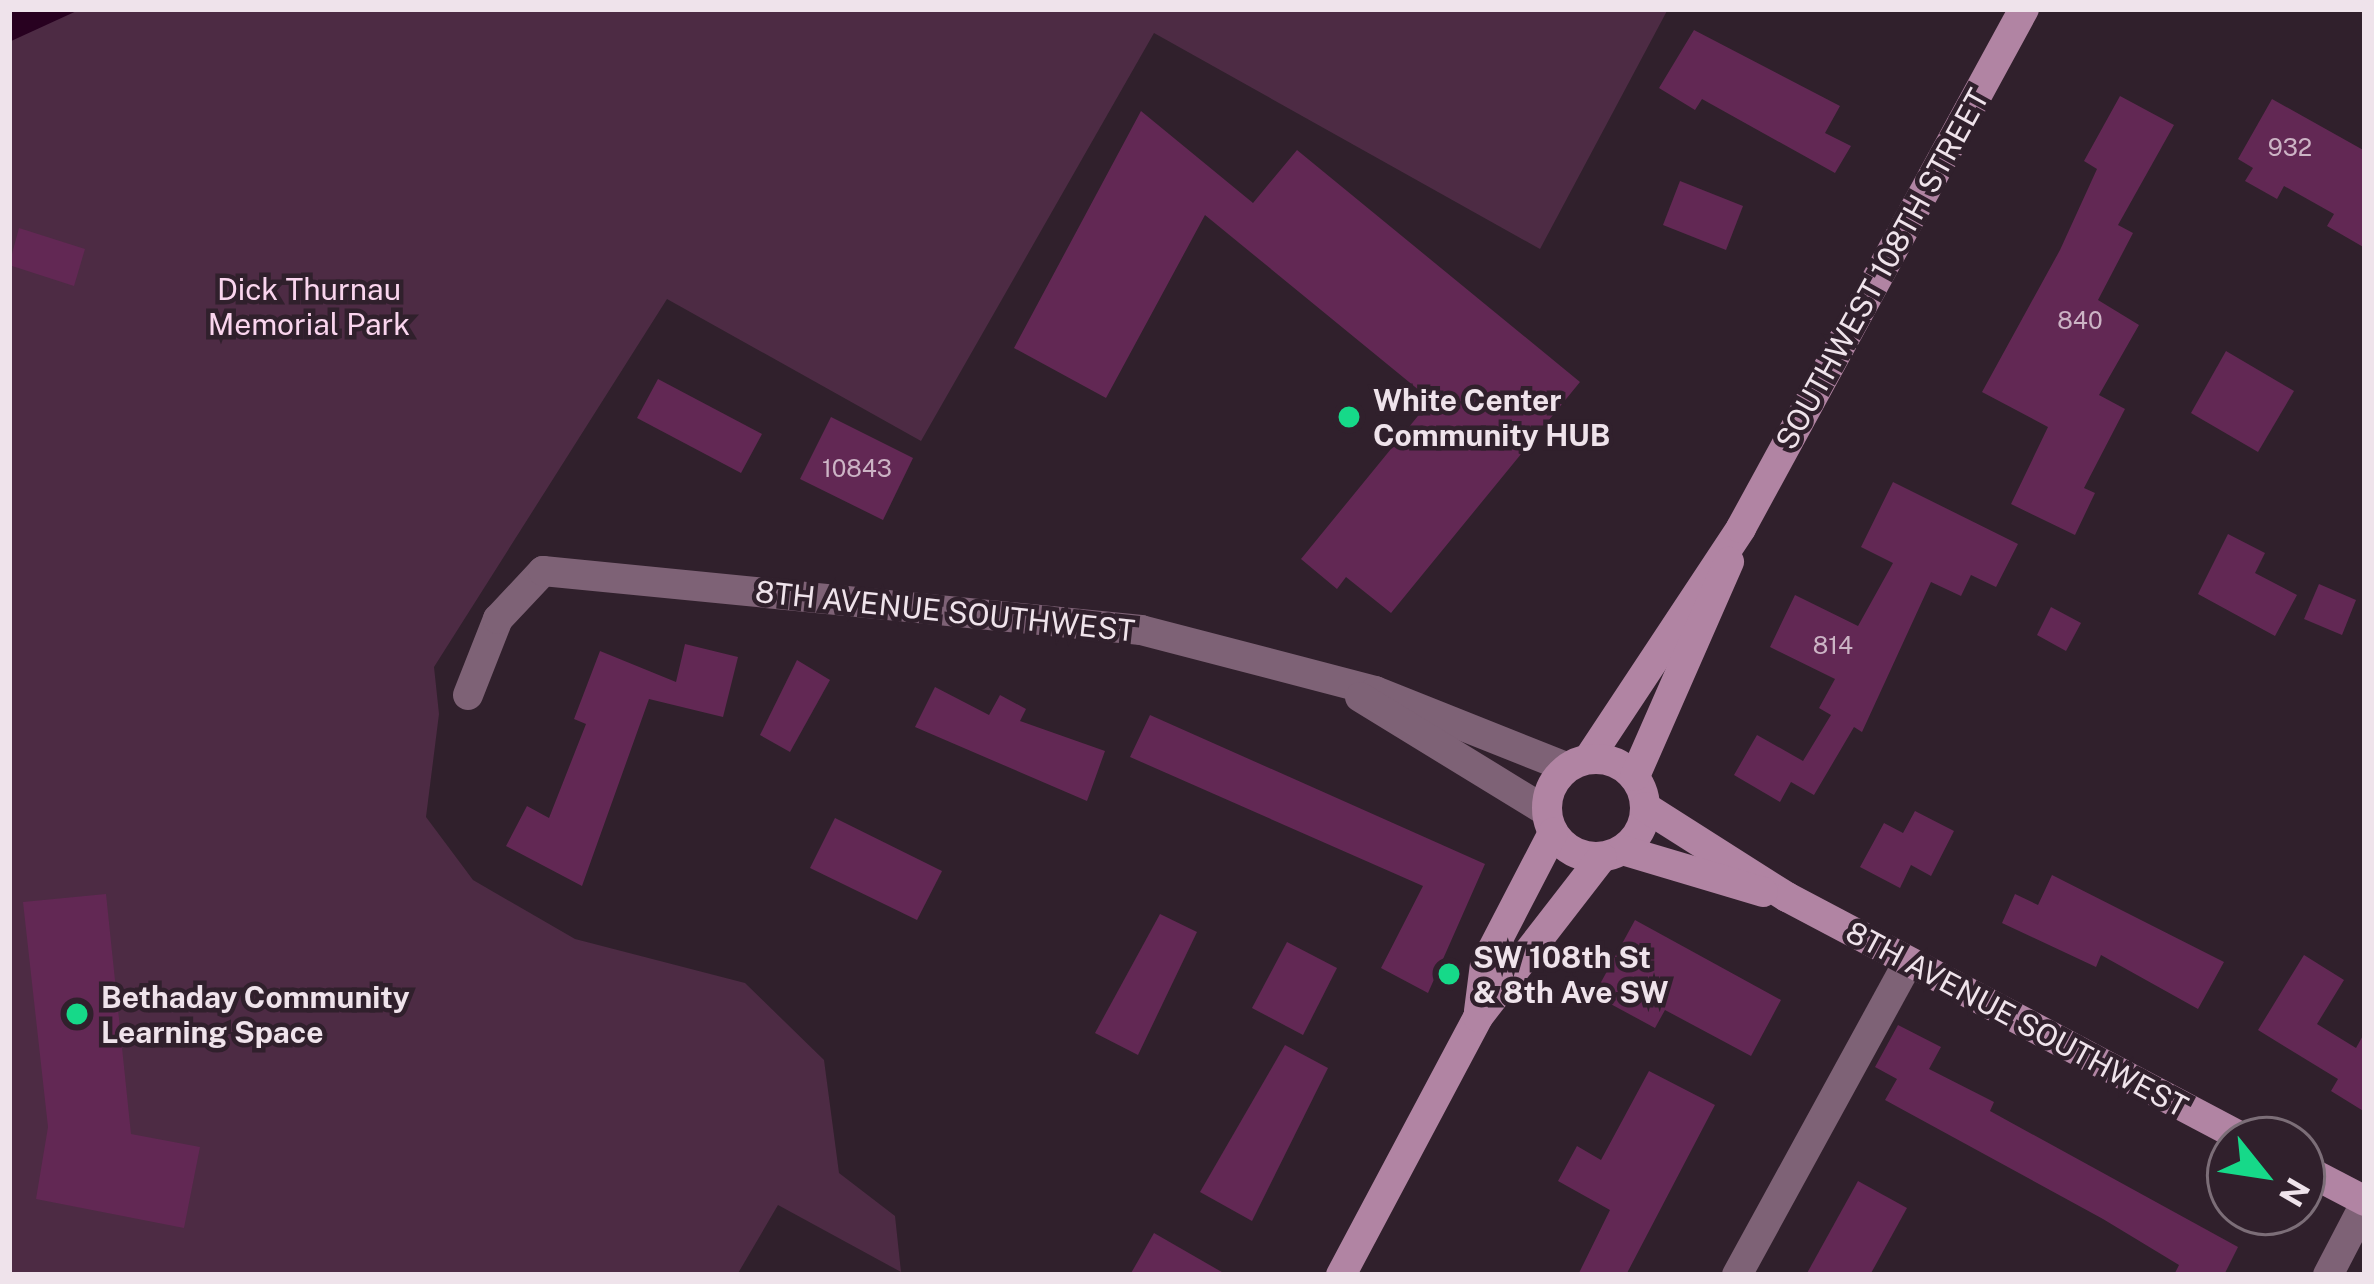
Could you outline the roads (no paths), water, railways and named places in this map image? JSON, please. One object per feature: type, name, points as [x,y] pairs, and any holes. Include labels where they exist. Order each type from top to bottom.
[{"type":"street","name":"SOUTHWEST 108TH STREET","points":[[1578,762],[1741,528],[2024,9]]},
{"type":"street","name":"SOUTHWEST 108TH STREET","points":[[1635,776],[1702,640],[1741,528]]},
{"type":"street","name":"8TH AVENUE SOUTHWEST","points":[[468,695],[498,619],[543,571],[1142,630],[1342,682],[1578,762],[1635,776]]},
{"type":"street","name":"8TH AVENUE SOUTHWEST","points":[[1342,682],[1384,718],[1549,822],[1573,853],[1612,854],[1787,897]]},
{"type":"street","points":[[1478,1017],[1485,964],[1578,762]]},
{"type":"street","points":[[1340,1275],[1478,1017],[1646,807],[1635,776]]},
{"type":"street","name":"8TH AVENUE SOUTHWEST","points":[[1646,807],[1787,897],[2206,1119]]},
{"type":"street","points":[[1737,1275],[1908,963]]},
{"type":"street","points":[[2326,1181],[2365,1203],[2328,1275]]},
{"type":"place","name":"White Center Community HUB","points":[[1349,417]]},
{"type":"place","name":"SW 108th St & 8th Ave SW","points":[[1449,974]]},
{"type":"place","name":"Bethaday Community Learning Space","points":[[77,1014]]},
{"type":"park label","name":"Dick Thurnau Memorial Park","points":[[309,306]]}]
